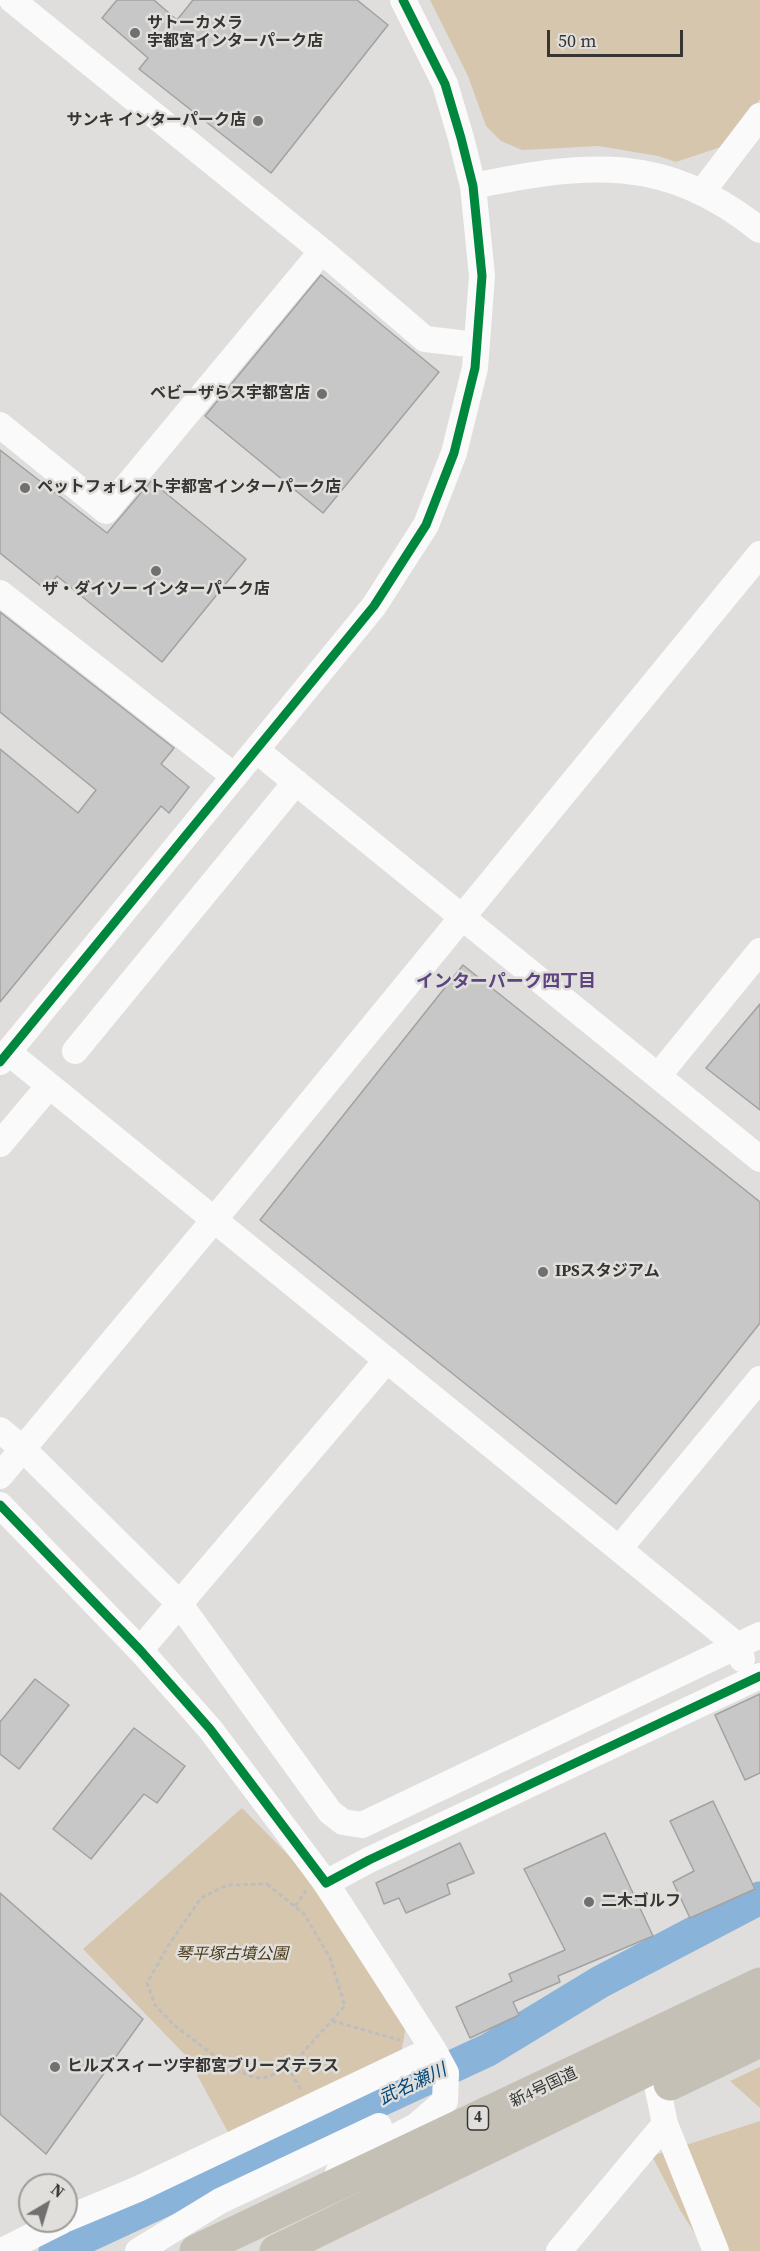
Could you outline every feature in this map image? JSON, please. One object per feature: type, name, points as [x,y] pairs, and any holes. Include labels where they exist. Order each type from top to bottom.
[{"type":"highway","points":[[569,2092],[698,1993],[760,1961]]},
{"type":"highway","name":"新4号国道","points":[[276,2251],[569,2092],[760,1984]]},
{"type":"highway","name":"新4号国道","points":[[196,2251],[312,2194],[760,2015]]},
{"type":"highway","points":[[569,2092],[658,2090],[760,2041]]},
{"type":"street","points":[[12,0],[322,251],[425,339],[477,345]]},
{"type":"street","points":[[326,1883],[369,1860],[755,1678],[749,1641],[619,1549],[49,1086],[4,1057],[374,606],[426,525],[454,453],[475,368],[482,276],[473,186],[445,84],[403,0]]},
{"type":"street","points":[[702,192],[760,117]]},
{"type":"street","points":[[473,186],[568,170],[610,168],[641,171],[668,178],[702,192],[739,213],[760,230]]},
{"type":"street","points":[[0,425],[106,511],[322,251]]},
{"type":"street","points":[[0,1476],[214,1220],[760,554]]},
{"type":"street","points":[[0,593],[234,776]]},
{"type":"street","points":[[256,750],[760,1159]]},
{"type":"street","points":[[75,1051],[296,782]]},
{"type":"street","points":[[658,1076],[760,951]]},
{"type":"street","points":[[0,1144],[49,1086]]},
{"type":"street","points":[[140,1650],[387,1360]]},
{"type":"street","points":[[619,1549],[760,1379]]},
{"type":"street","points":[[0,1430],[23,1449],[179,1603],[330,1812],[343,1822],[362,1825],[749,1641]]},
{"type":"street","points":[[0,1505],[140,1650],[210,1729],[326,1883],[433,2049],[446,2073],[445,2101],[416,2126],[358,2156],[312,2194]]},
{"type":"street","points":[[78,2214],[433,2049]]},
{"type":"street","points":[[658,2090],[665,2124],[716,2251]]},
{"type":"street","points":[[138,2251],[220,2201],[318,2157],[425,2104]]},
{"type":"street","points":[[559,2251],[665,2124]]},
{"type":"street","points":[[2,2251],[38,2233]]},
{"type":"path","points":[[267,1884],[304,1914],[330,1958],[345,2006],[296,2060],[287,2066],[269,2077],[255,2078],[228,2066],[174,2025],[155,2005],[147,1983],[170,1943],[201,1898],[227,1885],[267,1884]]},
{"type":"path","points":[[332,2021],[433,2049]]},
{"type":"path","points":[[287,2066],[309,2108]]},
{"type":"green space","points":[[430,0],[760,0],[760,99],[724,146],[676,162],[658,156],[599,146],[522,150],[501,141],[486,126],[468,76]]},
{"type":"green space","name":"琴平塚古墳公園","points":[[242,1808],[297,1864],[406,2027],[401,2053],[229,2134],[188,2058],[83,1949]]},
{"type":"green space","points":[[760,2067],[760,2108],[730,2081]]},
{"type":"green space","points":[[760,2121],[760,2251],[706,2251],[680,2210],[652,2156]]},
{"type":"building","name":"サンキ インターパーク店","points":[[117,0],[154,0],[177,20],[193,0],[357,0],[388,25],[271,173],[139,69],[148,58],[102,18]]},
{"type":"building","name":"ベビーザらス宇都宮店","points":[[321,275],[439,372],[323,513],[205,416]]},
{"type":"building","name":"ザ・ダイソー インターパーク店","points":[[0,450],[107,533],[151,481],[246,559],[162,662],[57,576],[46,590],[0,553]]},
{"type":"building","points":[[0,612],[174,748],[161,764],[189,787],[169,813],[161,806],[0,1002],[0,749],[78,813],[96,790],[0,712]]},
{"type":"building","name":"IPSスタジアム","points":[[463,965],[760,1202],[760,1323],[616,1504],[260,1220]]},
{"type":"building","points":[[760,1004],[760,1110],[706,1068]]},
{"type":"building","points":[[35,1679],[69,1705],[19,1769],[0,1754],[0,1722]]},
{"type":"building","points":[[760,1694],[760,1773],[745,1780],[715,1715]]},
{"type":"building","points":[[134,1728],[185,1766],[157,1803],[144,1794],[91,1859],[53,1829]]},
{"type":"building","points":[[713,1801],[755,1889],[690,1918],[673,1882],[694,1871],[670,1821]]},
{"type":"building","name":"二木ゴルフ","points":[[605,1833],[653,1936],[558,1976],[560,1982],[513,2002],[519,2015],[470,2038],[456,2007],[512,1981],[509,1974],[565,1950],[524,1869]]},
{"type":"building","points":[[460,1843],[474,1873],[447,1884],[450,1894],[406,1913],[399,1898],[384,1904],[376,1883]]},
{"type":"building","name":"ヒルズスィーツ宇都宮ブリーズテラス","points":[[0,1893],[143,2019],[46,2154],[0,2114]]},
{"type":"waterway","name":"武名瀬川","points":[[55,2251],[488,2050],[600,1982],[760,1898]]},
{"type":"cycle path","points":[[0,1062],[374,606],[426,525],[454,453],[475,368],[482,276],[473,186],[445,84],[403,0]]},
{"type":"cycle path","points":[[0,1505],[140,1650],[210,1729],[326,1883],[369,1860],[760,1676]]},
{"type":"place","name":"サトーカメラ 宇都宮インターパーク店","points":[[135,33]]},
{"type":"place","name":"サンキ インターパーク店","points":[[258,121]]},
{"type":"place","name":"ベビーザらス宇都宮店","points":[[322,394]]},
{"type":"place","name":"ペットフォレスト宇都宮インターパーク店","points":[[25,488]]},
{"type":"place","name":"ザ・ダイソー インターパーク店","points":[[156,571]]},
{"type":"place","name":"IPSスタジアム","points":[[543,1272]]},
{"type":"place","name":"二木ゴルフ","points":[[589,1902]]},
{"type":"place","name":"ヒルズスィーツ宇都宮ブリーズテラス","points":[[55,2067]]},
{"type":"district","name":"インターパーク四丁目","points":[[506,982]]}]
